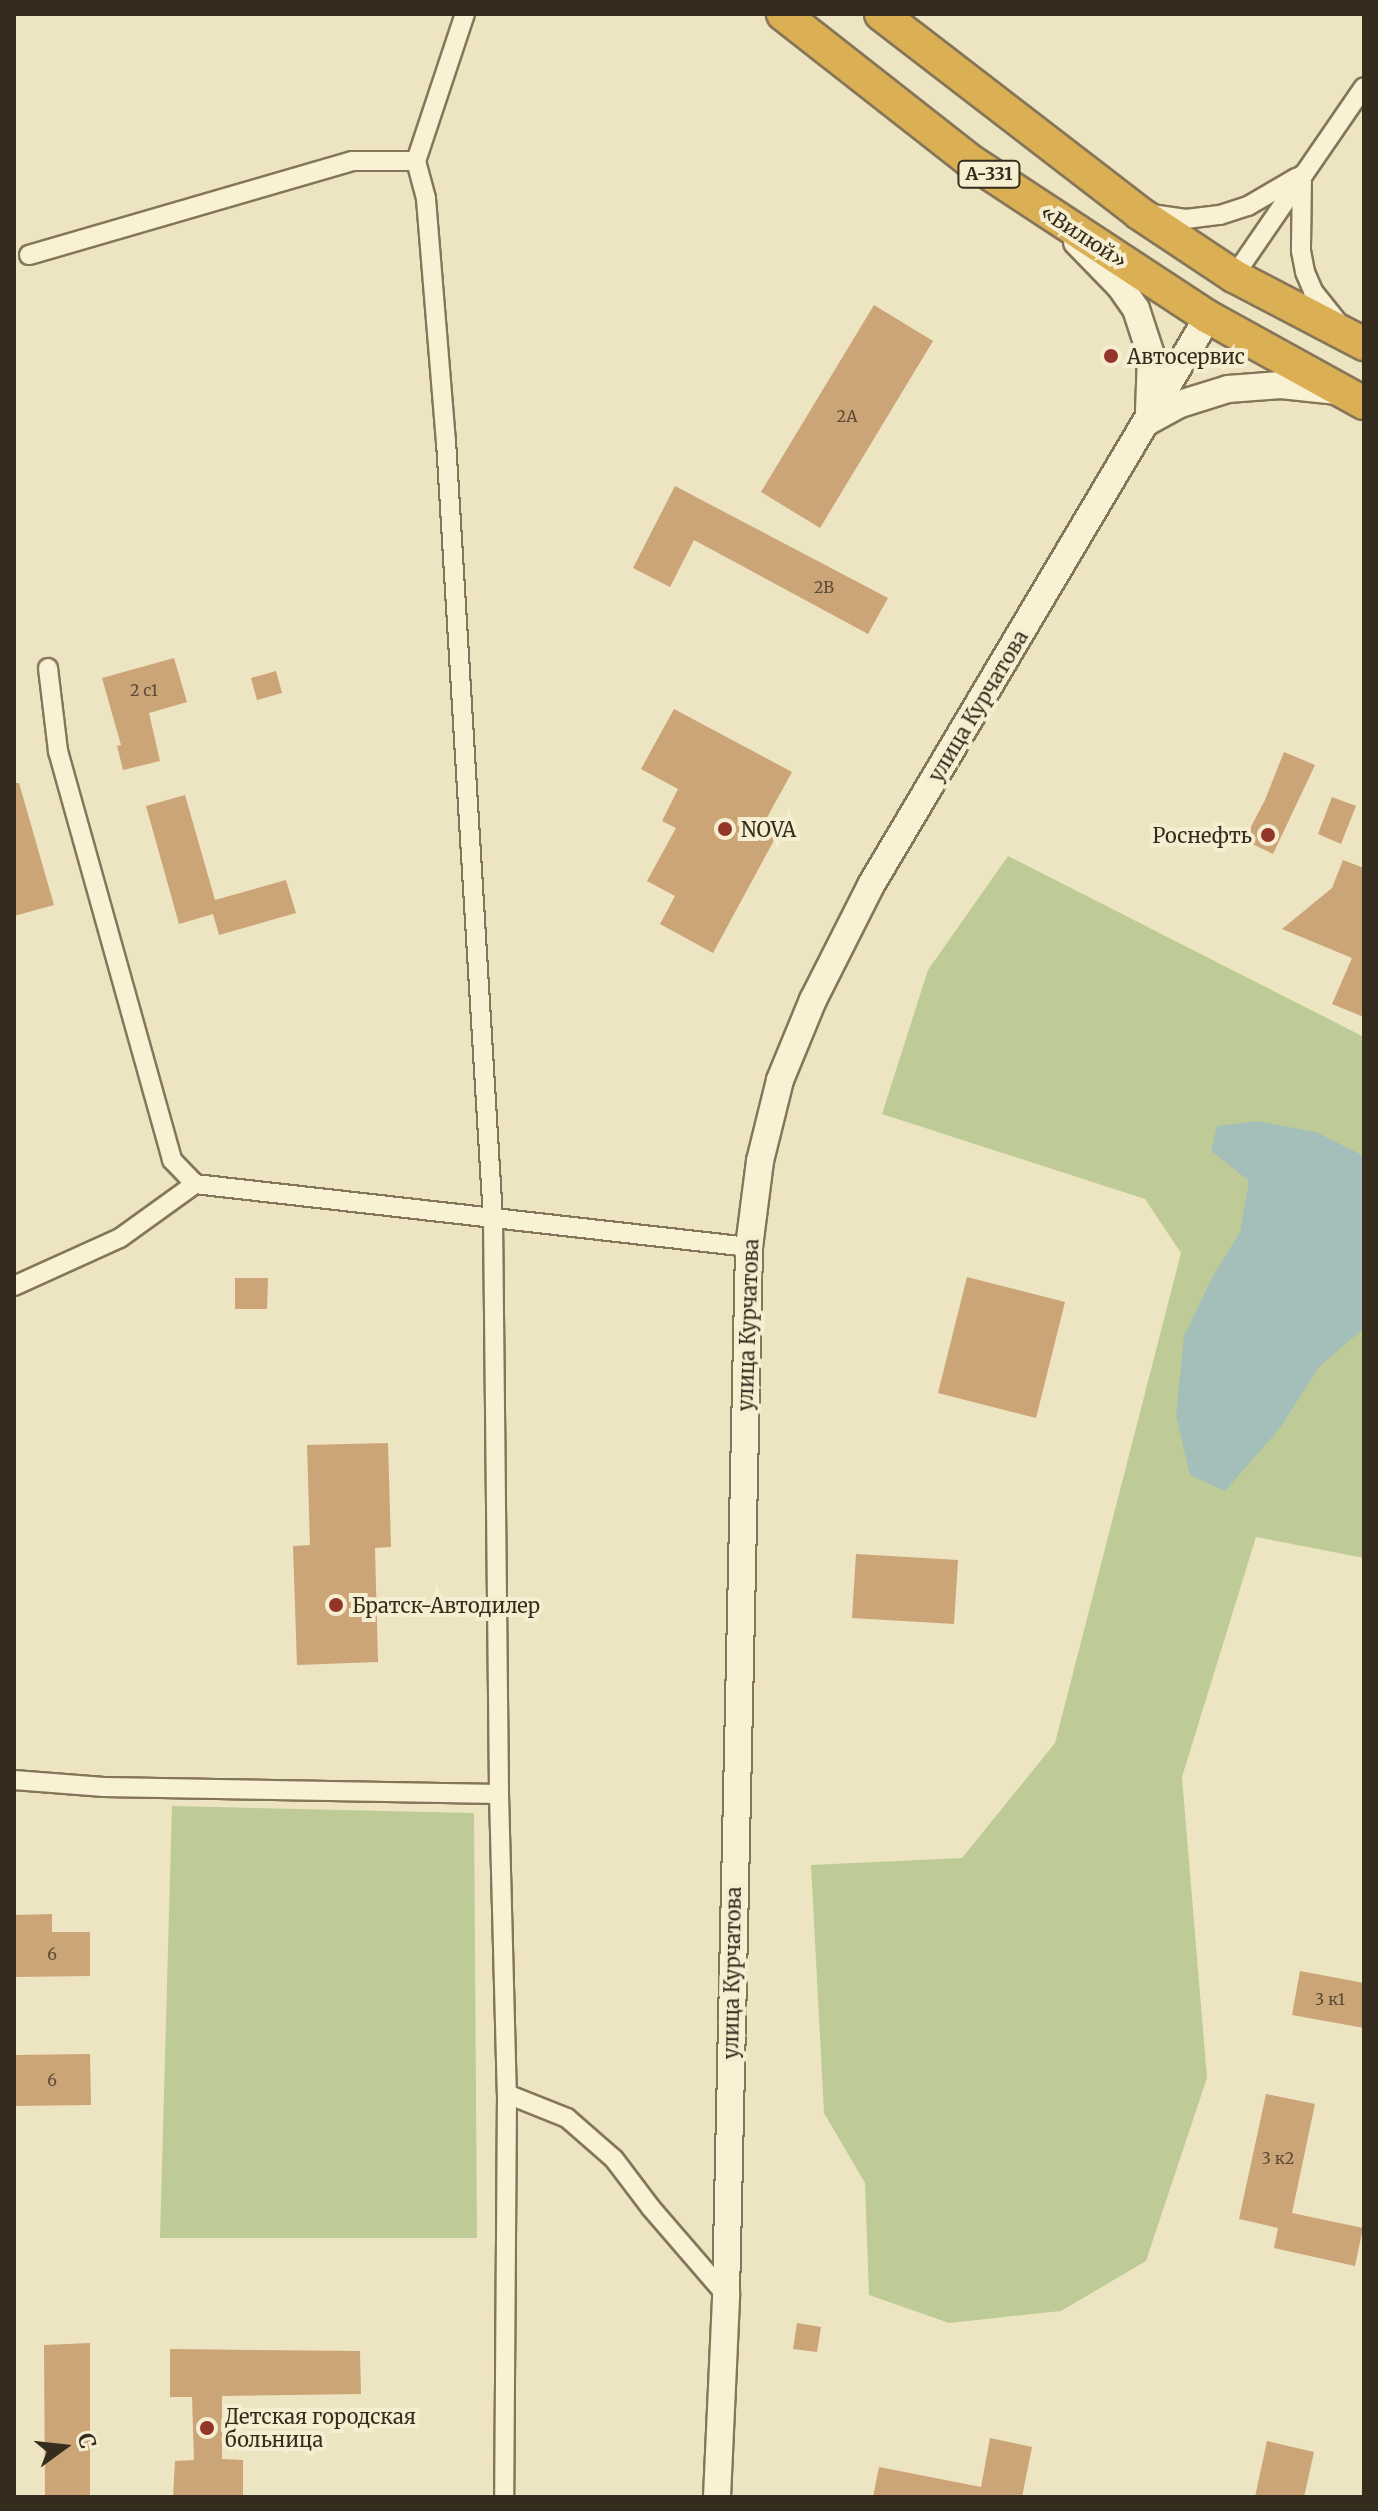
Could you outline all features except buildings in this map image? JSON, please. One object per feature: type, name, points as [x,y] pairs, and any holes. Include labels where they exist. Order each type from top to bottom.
[{"type":"highway","name":"«Вилюй»","points":[[783,14],[969,160],[1208,317],[1352,397]]},
{"type":"highway","name":"А-331","points":[[881,14],[1139,213],[1234,276],[1357,340]]},
{"type":"highway","name":"улица Курчатова","points":[[1208,317],[1234,276]]},
{"type":"main road","points":[[1048,212],[1120,286],[1136,309],[1151,355],[1149,421]]},
{"type":"main road","name":"улица Курчатова","points":[[717,2497],[726,2295],[749,1247],[760,1161],[780,1080],[813,1000],[897,839],[1149,421],[1208,317]]},
{"type":"main road","points":[[1149,421],[1180,404],[1228,389],[1281,385],[1352,397]]},
{"type":"street","points":[[465,14],[416,161],[426,199],[446,441],[493,1218],[499,1794],[507,2094],[504,2497]]},
{"type":"street","points":[[1234,276],[1364,87]]},
{"type":"street","points":[[29,255],[352,161],[416,161]]},
{"type":"street","points":[[1139,213],[1186,219],[1220,215],[1248,206],[1302,175]]},
{"type":"street","points":[[1302,175],[1301,251],[1305,272],[1313,291],[1357,340]]},
{"type":"street","points":[[48,668],[58,751],[172,1160],[195,1184],[749,1247]]},
{"type":"street","points":[[14,1286],[120,1238],[195,1184]]},
{"type":"street","points":[[14,1780],[104,1787],[499,1794]]},
{"type":"street","points":[[507,2094],[567,2118],[614,2159],[667,2228],[726,2295]]},
{"type":"green space","points":[[1008,856],[1364,1037],[1364,1558],[1256,1537],[1182,1777],[1207,2078],[1146,2261],[1061,2311],[949,2323],[869,2295],[865,2183],[824,2113],[811,1865],[962,1858],[1055,1743],[1181,1253],[1145,1199],[882,1114],[928,970]]},
{"type":"green space","points":[[172,1806],[474,1813],[477,2238],[160,2238]]},
{"type":"water","points":[[1257,1121],[1316,1132],[1364,1156],[1364,1328],[1319,1367],[1280,1428],[1225,1491],[1190,1475],[1176,1416],[1184,1336],[1212,1278],[1240,1232],[1249,1181],[1211,1151],[1217,1126]]},
{"type":"place","name":"Автосервис","points":[[1111,356]]},
{"type":"place","name":"NOVA","points":[[725,829]]},
{"type":"place","name":"Роснефть","points":[[1268,835]]},
{"type":"place","name":"Братск-Автодилер","points":[[336,1605]]},
{"type":"place","name":"Детская городская больница","points":[[207,2428]]}]
